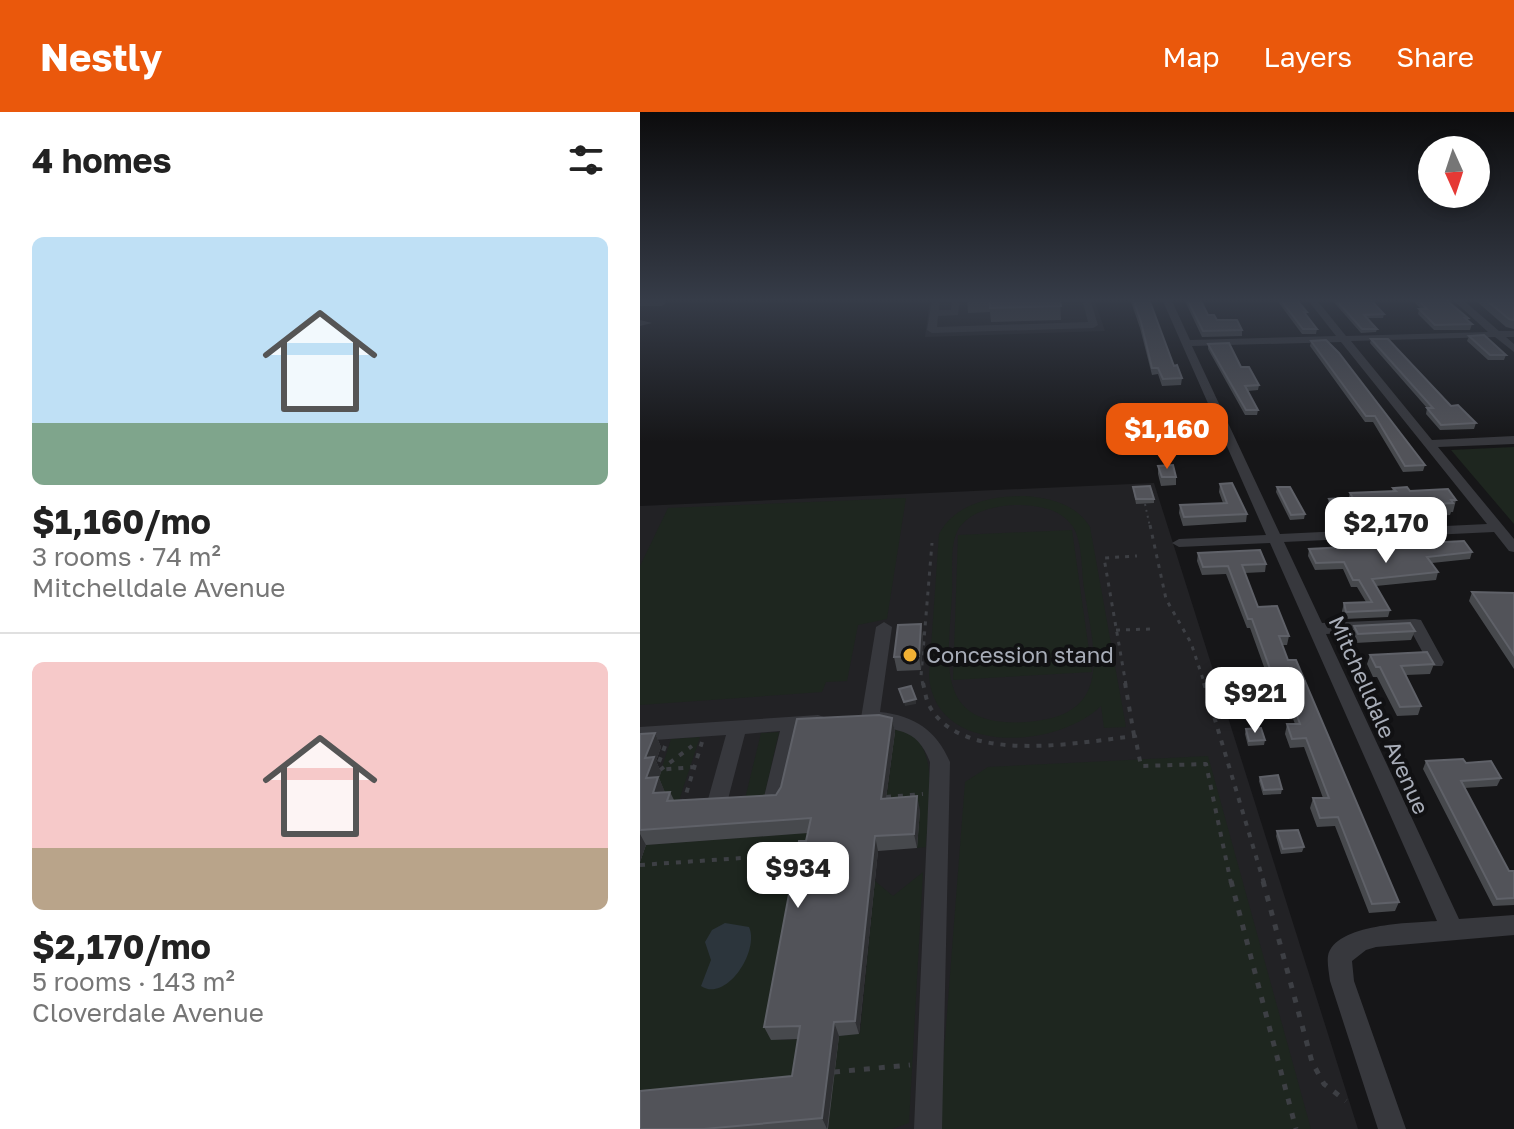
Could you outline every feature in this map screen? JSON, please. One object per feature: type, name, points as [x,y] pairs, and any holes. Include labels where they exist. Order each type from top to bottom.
[{"type":"street","name":"Mitchelldale Avenue","points":[[1188,346],[1453,930]]},
{"type":"street","points":[[1349,346],[1514,548]]},
{"type":"street","points":[[1429,444],[1514,440]]},
{"type":"street","points":[[1179,543],[1498,528]]},
{"type":"street","points":[[1316,629],[1415,624],[1436,662]]},
{"type":"street","points":[[870,718],[884,627]]},
{"type":"street","points":[[640,734],[870,718],[894,719],[921,731],[934,745],[940,762],[928,1129]]},
{"type":"street","points":[[773,801],[791,724]]},
{"type":"street","points":[[717,803],[737,728]]},
{"type":"street","points":[[1392,1129],[1342,981],[1340,956],[1347,948],[1376,936],[1514,925]]},
{"type":"path","points":[[1145,504],[1166,599],[1191,643],[1243,806],[1312,1062],[1324,1084],[1346,1101]]},
{"type":"path","points":[[932,543],[921,676],[928,705],[940,722],[972,740],[996,745],[1135,736]]},
{"type":"path","points":[[1137,556],[1104,558],[1141,766],[1206,764],[1216,801],[1219,837],[1296,1129]]},
{"type":"path","points":[[1116,630],[1154,629]]},
{"type":"path","points":[[660,770],[704,737]]},
{"type":"path","points":[[667,738],[656,770],[695,767]]},
{"type":"path","points":[[886,797],[931,793]]},
{"type":"path","points":[[640,865],[803,853]]},
{"type":"path","points":[[834,1072],[918,1064]]},
{"type":"shaded area","points":[[1514,447],[1514,524],[1451,450]]},
{"type":"shaded area","points":[[1154,483],[1358,1129],[640,1129],[640,506]]},
{"type":"shaded area","points":[[1013,496],[1062,504],[1077,513],[1090,527],[1126,727],[1104,728],[1101,706],[1081,721],[1056,731],[1028,737],[1000,737],[973,732],[951,720],[936,701],[929,675],[939,534],[946,523],[965,508]],"holes":[[[1021,505],[1052,510],[1065,518],[1074,529],[1092,634],[1093,676],[1087,693],[1075,707],[1056,717],[1027,722],[996,721],[974,714],[960,702],[952,685],[949,642],[953,550],[959,528],[970,517],[991,508]]]},
{"type":"shaded area","points":[[906,498],[887,619],[858,625],[847,681],[826,682],[822,692],[640,705],[640,566],[668,508]]},
{"type":"shaded area","points":[[1072,530],[1092,672],[953,680],[958,535]]},
{"type":"shaded area","points":[[895,730],[911,735],[921,745],[927,760],[930,796],[926,847],[917,848],[919,810],[885,811]]},
{"type":"shaded area","points":[[779,732],[762,806],[743,807],[761,733]]},
{"type":"shaded area","points":[[700,737],[677,807],[654,792],[671,739]]},
{"type":"shaded area","points":[[1208,756],[1311,1129],[938,1129],[965,782],[988,767]]},
{"type":"shaded area","points":[[816,832],[778,1040],[806,1039],[799,1089],[640,1104],[640,862],[646,845]]},
{"type":"shaded area","points":[[923,872],[909,1123],[892,1129],[828,1129],[838,1036],[860,1033],[875,881],[893,896]]},
{"type":"shaded area","points":[[725,923],[749,927],[750,949],[730,981],[711,989],[701,986],[711,960],[705,942],[712,930]]},
{"type":"building","points":[[1147,346],[1167,346],[1182,378],[1163,379],[1158,368],[1152,368]]},
{"type":"building","points":[[1209,346],[1231,346],[1241,367],[1249,367],[1259,385],[1245,386],[1258,410],[1246,410]]},
{"type":"building","points":[[1315,346],[1332,346],[1339,353],[1425,465],[1405,466],[1375,416],[1366,416]]},
{"type":"building","points":[[1378,346],[1395,346],[1451,406],[1458,405],[1476,423],[1441,425],[1427,408],[1433,408]]},
{"type":"building","points":[[1481,346],[1497,346],[1506,355],[1490,355]]},
{"type":"building","points":[[1185,423],[1199,423],[1206,440],[1190,440]]},
{"type":"building","points":[[1173,465],[1176,477],[1162,477],[1158,466]]},
{"type":"building","points":[[1232,483],[1247,514],[1184,517],[1180,505],[1227,503],[1220,484]]},
{"type":"building","points":[[1150,486],[1154,499],[1136,499],[1133,487]]},
{"type":"building","points":[[1277,487],[1290,487],[1305,514],[1291,515]]},
{"type":"building","points":[[1407,487],[1410,491],[1448,489],[1456,500],[1451,500],[1453,503],[1357,505],[1350,493],[1396,491],[1393,488]]},
{"type":"building","points":[[1343,498],[1350,510],[1336,511],[1329,499]]},
{"type":"building","points":[[1464,541],[1472,552],[1427,557],[1438,572],[1372,579],[1390,610],[1346,612],[1344,603],[1372,602],[1359,580],[1353,580],[1344,562],[1316,563],[1309,549]]},
{"type":"building","points":[[1260,550],[1266,564],[1242,565],[1258,607],[1277,606],[1289,636],[1279,636],[1288,660],[1296,660],[1399,902],[1372,904],[1338,817],[1320,818],[1313,798],[1329,798],[1306,738],[1292,739],[1287,724],[1300,724],[1289,693],[1253,694],[1248,679],[1273,677],[1252,619],[1248,619],[1228,566],[1203,567],[1198,553]]},
{"type":"building","points":[[1472,592],[1514,593],[1514,655]]},
{"type":"building","points":[[1410,623],[1415,631],[1358,634],[1354,626]]},
{"type":"building","points":[[921,624],[919,656],[894,657],[898,625]]},
{"type":"building","points":[[1427,652],[1434,664],[1401,666],[1421,706],[1400,707],[1380,667],[1376,667],[1370,655]]},
{"type":"building","points":[[911,686],[916,699],[904,702],[899,689]]},
{"type":"building","points":[[879,715],[892,718],[881,799],[917,796],[914,834],[875,836],[855,1021],[834,1022],[822,1118],[704,1129],[640,1129],[640,1091],[792,1076],[800,1026],[764,1027],[799,841],[806,841],[811,818],[640,830],[640,734],[655,733],[645,758],[654,757],[646,778],[658,777],[653,793],[670,792],[667,801],[776,795],[781,787],[797,719]]},
{"type":"building","points":[[1261,728],[1265,740],[1249,741],[1246,729]]},
{"type":"building","points":[[1463,759],[1466,763],[1491,761],[1501,778],[1461,781],[1509,871],[1514,871],[1514,898],[1497,899],[1426,761]]},
{"type":"building","points":[[1278,775],[1282,789],[1264,790],[1260,777]]},
{"type":"building","points":[[1298,830],[1304,847],[1283,849],[1277,831]]},
{"type":"place","name":"Concession stand","points":[[910,655]]}]
